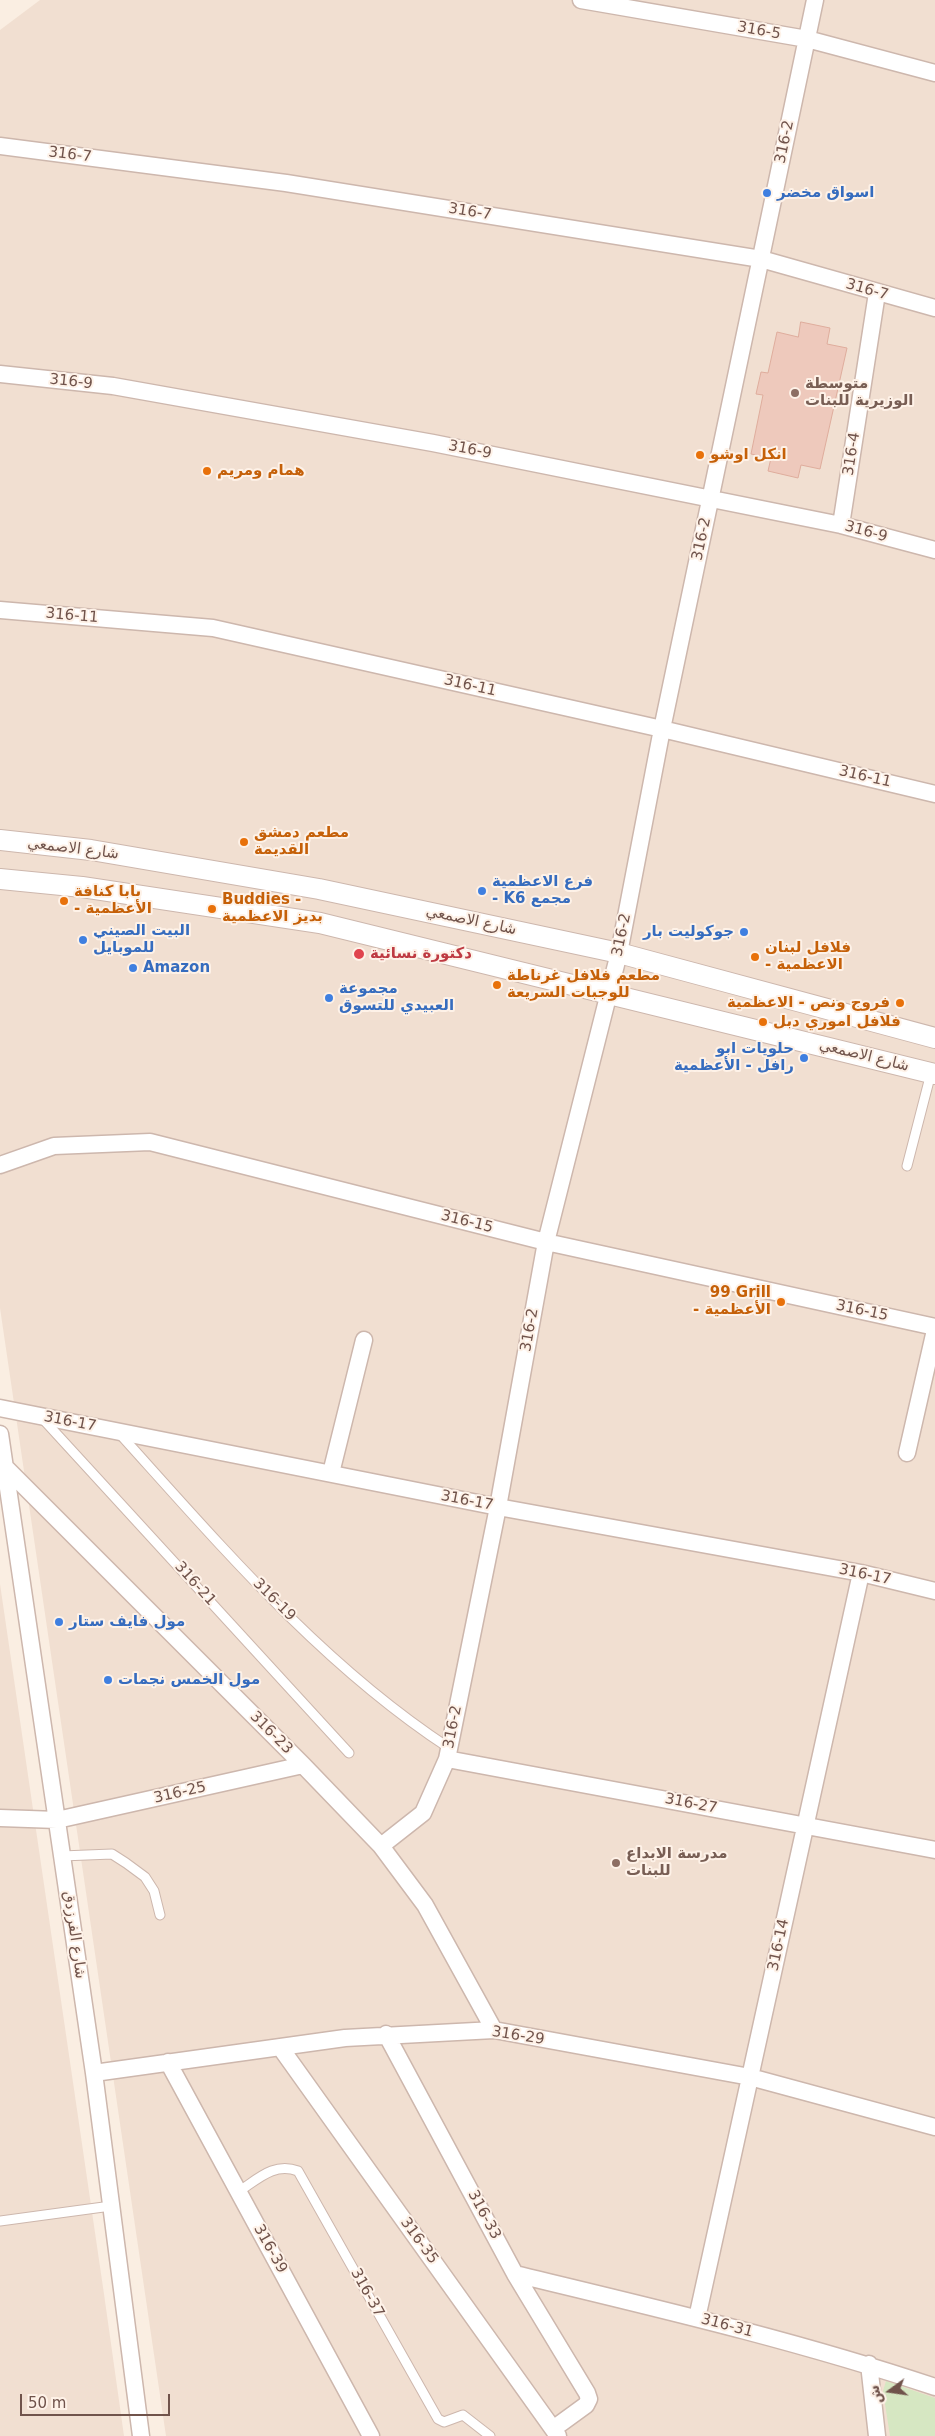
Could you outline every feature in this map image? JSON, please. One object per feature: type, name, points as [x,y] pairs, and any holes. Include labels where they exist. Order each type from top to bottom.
[{"type":"street","name":"316-5","points":[[581,0],[807,39],[935,73]]},
{"type":"street","name":"316-2","points":[[381,1846],[423,1813],[448,1753],[498,1507],[546,1242],[619,953],[662,729],[815,0]]},
{"type":"street","name":"316-7","points":[[0,146],[286,183],[761,259],[935,308]]},
{"type":"street","name":"316-4","points":[[841,525],[877,293]]},
{"type":"street","name":"316-9","points":[[0,374],[113,386],[433,443],[841,525],[935,550]]},
{"type":"street","name":"316-11","points":[[0,610],[213,628],[662,729],[935,794]]},
{"type":"street","name":"شارع الاصمعي","points":[[0,840],[91,850],[319,889],[619,953],[935,1038]]},
{"type":"street","name":"شارع الاصمعي","points":[[0,879],[82,886],[320,923],[933,1073]]},
{"type":"street","name":"316-15","points":[[0,1165],[54,1146],[150,1142],[546,1242],[935,1329]]},
{"type":"street","points":[[907,1453],[935,1329]]},
{"type":"street","points":[[331,1473],[364,1340]]},
{"type":"street","name":"316-17","points":[[0,1408],[498,1507],[862,1573],[935,1591]]},
{"type":"street","name":"شارع الفرزدق","points":[[0,1434],[94,2073],[141,2436]]},
{"type":"street","name":"316-23","points":[[6,1468],[304,1765],[381,1846],[425,1905],[494,2030]]},
{"type":"street","name":"316-14","points":[[697,2318],[862,1573]]},
{"type":"street","name":"316-27","points":[[448,1753],[806,1826],[935,1850]]},
{"type":"street","name":"316-25","points":[[0,1818],[57,1820],[304,1765]]},
{"type":"street","name":"316-29","points":[[94,2073],[386,2034],[494,2030],[750,2077],[935,2127]]},
{"type":"street","name":"316-33","points":[[386,2034],[516,2274],[587,2393],[589,2400],[586,2405],[555,2432]]},
{"type":"street","name":"316-35","points":[[280,2047],[555,2432]]},
{"type":"street","name":"316-39","points":[[168,2062],[371,2436]]},
{"type":"street","name":"316-31","points":[[516,2274],[697,2318],[868,2364],[935,2386]]},
{"type":"street","points":[[868,2364],[877,2436]]},
{"type":"lane","points":[[907,1166],[933,1073]]},
{"type":"lane","name":"316-21","points":[[40,1416],[349,1753]]},
{"type":"lane","name":"316-19","points":[[118,1431],[236,1562],[313,1639],[448,1753]]},
{"type":"lane","points":[[62,1856],[112,1854],[145,1877],[154,1890],[160,1915]]},
{"type":"lane","name":"316-37","points":[[238,2192],[276,2168],[288,2167],[298,2170],[438,2419],[444,2422],[463,2415],[490,2436]]},
{"type":"lane","points":[[0,2221],[111,2206]]},
{"type":"shaded area","points":[[40,0],[935,0],[935,2436],[166,2436],[0,1308],[0,30]]},
{"type":"shaded area","points":[[0,1584],[104,2294],[124,2436],[0,2436]]},
{"type":"green space","points":[[886,2381],[935,2398],[935,2436],[890,2436],[883,2391]]},
{"type":"building","points":[[801,322],[830,328],[827,344],[847,348],[820,469],[801,465],[798,478],[768,471],[771,458],[751,454],[763,395],[756,394],[761,372],[768,373],[777,332],[798,337]]},
{"type":"place","name":"اسواق مخضر","points":[[767,193]]},
{"type":"place","name":"متوسطة الوزيرية للبنات","points":[[795,393]]},
{"type":"place","name":"انكل اوشو","points":[[700,455]]},
{"type":"place","name":"همام ومريم","points":[[207,471]]},
{"type":"place","name":"مطعم دمشق القديمة","points":[[244,842]]},
{"type":"place","name":"فرع الاعظمية - K6 مجمع","points":[[482,891]]},
{"type":"place","name":"بابا كنافة - الأعظمية","points":[[64,901]]},
{"type":"place","name":"Buddies - بديز الاعظمية","points":[[212,909]]},
{"type":"place","name":"جوكوليت بار","points":[[744,932]]},
{"type":"place","name":"البيت الصيني للموبايل","points":[[83,940]]},
{"type":"place","name":"دكتورة نسائية","points":[[359,954]]},
{"type":"place","name":"فلافل لبنان - الاعظمية","points":[[755,957]]},
{"type":"place","name":"Amazon","points":[[133,968]]},
{"type":"place","name":"مطعم فلافل غرناطة للوجبات السريعة","points":[[497,985]]},
{"type":"place","name":"مجموعة العبيدي للتسوق","points":[[329,998]]},
{"type":"place","name":"فروج ونص - الاعظمية","points":[[900,1003]]},
{"type":"place","name":"فلافل اموري دبل","points":[[763,1022]]},
{"type":"place","name":"حلويات ابو رافل - الأعظمية","points":[[804,1058]]},
{"type":"place","name":"99 Grill - الأعظمية","points":[[781,1302]]},
{"type":"place","name":"مول فايف ستار","points":[[59,1622]]},
{"type":"place","name":"مول الخمس نجمات","points":[[108,1680]]},
{"type":"place","name":"مدرسة الابداع للبنات","points":[[616,1863]]}]
